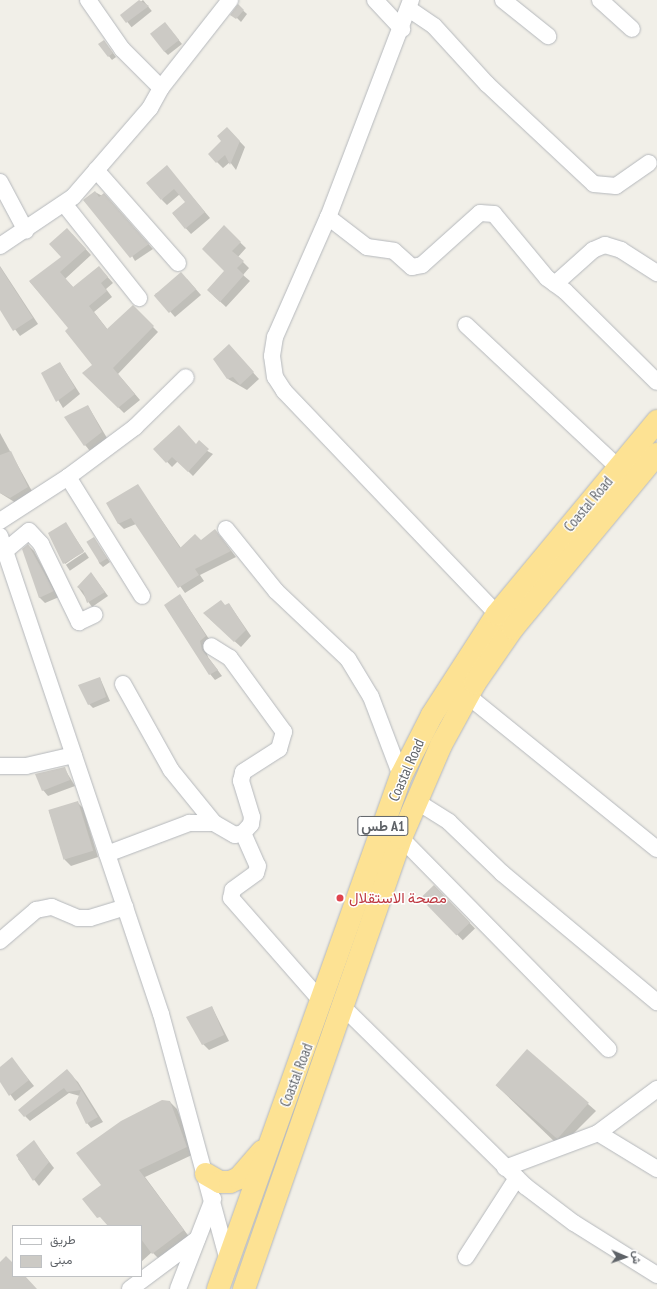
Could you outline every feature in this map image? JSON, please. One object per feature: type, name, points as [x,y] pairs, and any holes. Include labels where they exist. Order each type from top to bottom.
[{"type":"highway","name":"Coastal Road","points":[[244,1289],[402,776],[432,715],[497,614],[657,421]]},
{"type":"highway","name":"Coastal Road","points":[[218,1289],[271,1142],[332,1004],[416,801],[468,696],[542,591],[657,454]]},
{"type":"highway","points":[[206,1174],[220,1182],[230,1182],[239,1178],[271,1142]]},
{"type":"street","points":[[88,0],[122,49],[161,88]]},
{"type":"street","points":[[0,246],[65,205],[150,108],[161,88],[230,0]]},
{"type":"street","points":[[375,0],[402,29]]},
{"type":"street","points":[[503,0],[548,36]]},
{"type":"street","points":[[600,0],[632,29]]},
{"type":"street","points":[[497,614],[284,391],[276,377],[272,356],[275,337],[328,217],[410,5],[434,26],[487,84],[594,184],[616,186],[649,163]]},
{"type":"street","points":[[96,170],[178,263]]},
{"type":"street","points":[[0,182],[26,231]]},
{"type":"street","points":[[65,205],[139,298]]},
{"type":"street","points":[[328,217],[368,247],[394,251],[412,267],[422,265],[480,213],[494,214],[555,284],[657,382]]},
{"type":"street","points":[[555,284],[593,250],[606,245],[621,250],[657,273]]},
{"type":"street","points":[[466,325],[618,467]]},
{"type":"street","points":[[0,521],[68,477],[135,427],[186,377]]},
{"type":"street","points":[[68,477],[142,596]]},
{"type":"street","points":[[226,529],[276,591],[348,659],[371,697],[402,776]]},
{"type":"street","points":[[94,615],[79,622],[41,544],[29,531],[2,544],[161,1014],[206,1174],[228,1260]]},
{"type":"street","points":[[211,646],[230,658],[284,732],[279,749],[243,772],[241,780],[252,817],[244,833],[258,866],[256,873],[232,890],[231,898],[332,1004],[511,1173],[574,1223],[657,1275]]},
{"type":"street","points":[[123,684],[171,770],[214,824],[235,835],[244,833]]},
{"type":"street","points":[[468,696],[657,849]]},
{"type":"street","points":[[0,766],[26,766],[74,755]]},
{"type":"street","points":[[416,801],[449,822],[502,873],[657,1002]]},
{"type":"street","points":[[107,854],[189,823],[214,824]]},
{"type":"street","points":[[401,838],[608,1049]]},
{"type":"street","points":[[0,941],[36,910],[52,907],[78,918],[90,918],[125,907]]},
{"type":"street","points":[[466,1257],[511,1173],[598,1133],[657,1089]]},
{"type":"street","points":[[598,1133],[657,1169]]},
{"type":"street","points":[[178,1289],[212,1201],[230,1182]]},
{"type":"street","points":[[130,1289],[197,1239]]},
{"type":"building","points":[[139,0],[149,6],[126,23],[120,15]]},
{"type":"building","points":[[238,4],[244,10],[236,19],[230,15]]},
{"type":"building","points":[[165,22],[179,40],[164,52],[150,34]]},
{"type":"building","points":[[104,40],[113,53],[108,57],[98,44]]},
{"type":"building","points":[[227,127],[240,141],[230,165],[225,155],[216,163],[208,154],[221,141],[217,136]]},
{"type":"building","points":[[167,165],[205,212],[185,229],[172,213],[185,202],[174,189],[161,200],[146,183]]},
{"type":"building","points":[[95,191],[99,197],[104,193],[149,244],[130,258],[83,200]]},
{"type":"building","points":[[224,225],[241,242],[232,251],[244,261],[237,268],[244,275],[220,302],[207,290],[224,271],[202,249]]},
{"type":"building","points":[[67,228],[86,249],[60,272],[73,287],[99,266],[108,277],[101,283],[107,291],[89,306],[107,329],[133,305],[154,326],[113,368],[135,394],[118,408],[82,373],[92,365],[65,331],[68,328],[29,281],[61,257],[49,244]]},
{"type":"building","points":[[0,267],[33,318],[13,331],[0,310]]},
{"type":"building","points":[[181,272],[196,289],[169,313],[154,296]]},
{"type":"building","points":[[229,344],[254,372],[240,385],[233,377],[227,379],[213,359]]},
{"type":"building","points":[[60,362],[75,388],[56,402],[41,373]]},
{"type":"building","points":[[88,405],[102,432],[84,446],[64,417]]},
{"type":"building","points":[[179,425],[196,444],[199,440],[209,449],[188,472],[172,457],[166,463],[153,449]]},
{"type":"building","points":[[11,451],[28,487],[10,498],[0,493],[0,455]]},
{"type":"building","points":[[138,484],[180,548],[195,534],[201,540],[215,529],[231,551],[195,569],[199,575],[178,588],[131,518],[118,524],[106,503]]},
{"type":"building","points":[[66,522],[84,552],[63,564],[48,533]]},
{"type":"building","points":[[94,537],[107,558],[100,563],[86,542]]},
{"type":"building","points":[[28,544],[54,591],[39,598],[22,549]]},
{"type":"building","points":[[91,572],[105,592],[87,603],[83,591],[77,587]]},
{"type":"building","points":[[180,594],[206,636],[200,641],[202,650],[218,670],[209,675],[164,605]]},
{"type":"building","points":[[221,600],[225,605],[229,603],[246,630],[234,642],[203,613]]},
{"type":"building","points":[[100,677],[106,697],[88,705],[78,685]]},
{"type":"building","points":[[65,767],[70,780],[42,791],[35,774]]},
{"type":"building","points":[[78,801],[93,851],[64,860],[48,810]]},
{"type":"building","points":[[434,885],[470,922],[456,936],[420,898]]},
{"type":"building","points":[[212,1006],[224,1035],[202,1045],[186,1017]]},
{"type":"building","points":[[527,1049],[589,1103],[557,1139],[496,1085]]},
{"type":"building","points":[[12,1057],[29,1080],[9,1096],[0,1082],[0,1067]]},
{"type":"building","points":[[67,1069],[73,1076],[98,1117],[86,1124],[76,1103],[81,1090],[67,1092],[64,1088],[24,1117],[18,1110]]},
{"type":"building","points":[[162,1100],[170,1101],[187,1147],[139,1170],[184,1230],[152,1254],[142,1240],[142,1225],[107,1225],[100,1217],[97,1218],[82,1199],[101,1185],[76,1153],[121,1121]]},
{"type":"building","points":[[34,1140],[49,1162],[33,1181],[16,1155]]},
{"type":"building","points":[[6,1256],[12,1262],[12,1277],[26,1277],[37,1289],[0,1289],[0,1262]]},
{"type":"place","name":"مصحة الاستقلال","points":[[340,898]]}]
